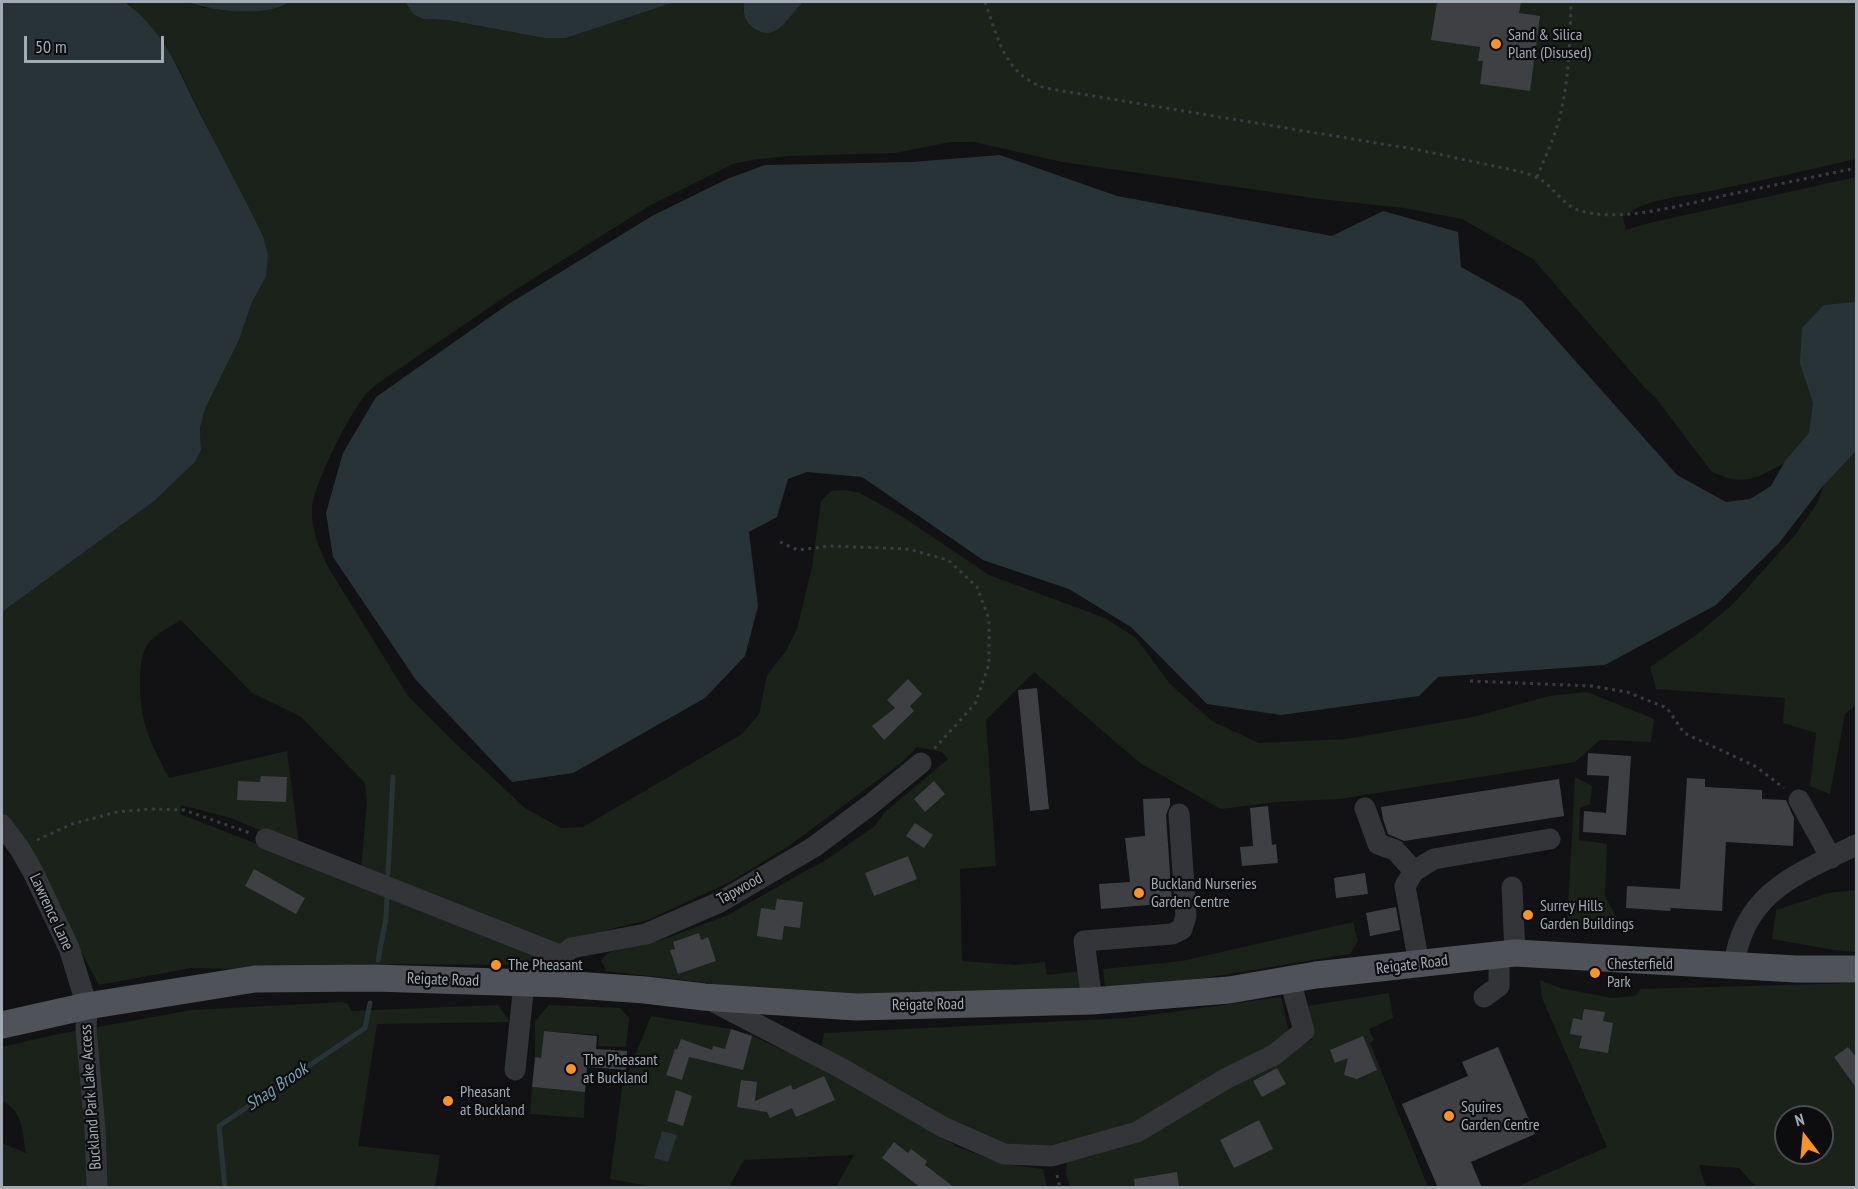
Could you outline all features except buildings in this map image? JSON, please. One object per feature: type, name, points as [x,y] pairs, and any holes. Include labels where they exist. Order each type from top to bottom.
[{"type":"main road","name":"Reigate Road","points":[[2,1025],[87,1006],[255,979],[375,978],[561,984],[856,1007],[1092,1001],[1229,990],[1290,980],[1507,953],[1796,969],[1857,969]]},
{"type":"street","name":"Tapwood","points":[[562,956],[571,948],[646,934],[720,902],[814,847],[921,763]]},
{"type":"street","points":[[1799,800],[1831,858]]},
{"type":"street","points":[[1365,808],[1378,844],[1395,850],[1414,872]]},
{"type":"street","points":[[1092,1001],[1084,941],[1172,934],[1182,929],[1186,916],[1179,814]]},
{"type":"street","name":"Lawrence Lane","points":[[2,825],[24,857],[49,905],[69,948],[87,1006]]},
{"type":"street","points":[[266,839],[562,956],[561,984]]},
{"type":"street","points":[[1419,964],[1405,886],[1414,872],[1434,859],[1550,839]]},
{"type":"street","points":[[1734,965],[1736,947],[1742,929],[1764,898],[1781,884],[1854,846]]},
{"type":"street","points":[[1484,997],[1499,986],[1507,953],[1512,887]]},
{"type":"street","points":[[705,997],[840,1068],[943,1127],[1004,1154],[1052,1156],[1137,1132],[1227,1078],[1274,1055],[1304,1031],[1290,980]]},
{"type":"street","points":[[515,1070],[524,983]]},
{"type":"street","name":"Buckland Park Lake Access","points":[[87,1006],[86,1029],[95,1128],[97,1188]]},
{"type":"path","points":[[985,2],[1006,57],[1022,76],[1045,88],[1419,150],[1522,172],[1537,177],[1576,209],[1604,215],[1657,210],[1857,168]]},
{"type":"path","points":[[1537,177],[1561,114],[1569,62],[1571,3]]},
{"type":"path","points":[[780,542],[798,550],[830,546],[908,549],[948,560],[977,587],[989,619],[989,664],[975,704],[921,763]]},
{"type":"path","points":[[1470,681],[1592,686],[1627,692],[1666,708],[1684,733],[1755,766],[1799,800]]},
{"type":"path","points":[[34,841],[72,824],[117,812],[150,809],[183,810],[266,839]]},
{"type":"shaded area","points":[[2,2],[125,2],[139,14],[170,54],[263,236],[268,255],[266,277],[252,302],[239,340],[205,409],[200,428],[201,450],[195,462],[154,501],[2,612]]},
{"type":"shaded area","points":[[125,2],[187,2],[203,8],[281,7],[289,2],[405,2],[413,14],[423,19],[447,20],[544,38],[566,38],[675,2],[744,2],[743,11],[786,23],[793,12],[804,2],[1856,2],[1856,159],[1665,199],[1642,206],[1623,217],[1626,230],[1856,177],[1856,705],[1845,714],[1830,794],[1810,786],[1816,733],[1783,723],[1785,698],[1656,689],[1650,667],[1695,636],[1733,604],[1795,535],[1818,502],[1823,486],[1823,472],[1801,457],[1748,479],[1738,480],[1711,471],[1655,397],[1533,259],[1462,219],[1404,208],[1320,199],[1062,162],[974,142],[951,142],[895,153],[789,156],[752,160],[733,164],[649,206],[512,292],[377,384],[367,393],[351,416],[325,467],[319,484],[312,517],[322,553],[328,567],[408,696],[525,808],[561,828],[583,827],[742,734],[759,714],[767,675],[786,651],[797,629],[812,567],[821,501],[831,491],[845,490],[860,493],[903,517],[989,575],[1105,618],[1136,638],[1170,684],[1212,721],[1259,743],[1346,739],[1473,717],[1549,696],[1587,692],[1654,719],[1651,742],[1600,740],[1575,762],[1339,799],[1276,802],[1221,809],[1140,763],[1034,672],[986,720],[996,866],[960,869],[962,961],[1016,965],[1045,962],[1047,975],[1080,971],[1081,989],[826,995],[606,971],[601,960],[610,952],[667,938],[728,915],[823,862],[875,826],[885,812],[948,759],[942,752],[917,747],[901,763],[789,846],[730,882],[648,920],[583,936],[564,943],[522,965],[363,964],[280,970],[191,968],[99,985],[70,931],[2,817],[2,612],[153,501],[195,462],[201,450],[200,428],[205,409],[239,340],[252,302],[266,277],[263,236],[179,68],[131,6]],"holes":[[[181,620],[252,693],[301,717],[365,783],[367,802],[361,868],[357,883],[180,814],[181,805],[231,818],[283,840],[299,844],[287,751],[169,778],[151,742],[144,721],[140,696],[140,670],[145,650],[153,638]]]},
{"type":"shaded area","points":[[187,2],[289,2],[267,10],[239,11],[210,8]]},
{"type":"shaded area","points":[[405,2],[675,2],[566,38],[544,38],[447,20],[423,19],[413,14]]},
{"type":"shaded area","points":[[744,2],[804,2],[782,26],[769,33],[761,32],[749,25],[745,16]]},
{"type":"shaded area","points":[[1000,155],[1117,196],[1332,236],[1383,211],[1458,232],[1461,267],[1522,301],[1677,475],[1726,502],[1750,499],[1771,486],[1785,461],[1809,433],[1813,403],[1800,363],[1802,328],[1824,305],[1856,302],[1856,451],[1823,486],[1779,543],[1716,605],[1605,665],[1438,677],[1419,696],[1281,715],[1207,704],[1131,627],[1069,589],[983,560],[862,477],[807,472],[788,479],[777,517],[749,532],[758,606],[745,656],[705,698],[573,773],[512,782],[416,680],[333,557],[326,513],[343,453],[376,397],[507,305],[652,216],[727,179],[765,165],[912,162]]},
{"type":"shaded area","points":[[1575,777],[1592,786],[1590,804],[1580,808],[1579,840],[1607,844],[1605,896],[1616,917],[1608,929],[1567,927]]},
{"type":"shaded area","points":[[1856,890],[1856,952],[1772,939],[1776,910],[1828,893]]},
{"type":"shaded area","points":[[1353,922],[1358,941],[1350,954],[1186,981],[1105,987],[1103,969],[1182,961]]},
{"type":"shaded area","points":[[1540,980],[1560,988],[1612,998],[1635,996],[1641,989],[1856,983],[1856,1187],[1756,1187],[1739,1168],[1699,1165],[1706,1187],[1514,1188],[1607,1147],[1542,998]]},
{"type":"shaded area","points":[[1389,993],[1393,1018],[1369,1029],[1374,1040],[1370,1043],[1428,1187],[1070,1188],[1066,1173],[1067,1158],[1312,1040],[1307,1006]]},
{"type":"shaded area","points":[[1281,997],[1289,1032],[1261,1054],[1122,1128],[1043,1147],[1002,1146],[931,1111],[821,1049],[824,1033],[1128,1018]]},
{"type":"shaded area","points":[[342,1002],[348,1004],[351,1011],[498,1005],[510,1022],[377,1024],[358,1146],[440,1155],[435,1187],[2,1187],[2,1143],[26,1153],[18,1116],[9,1105],[2,1101],[2,1047],[53,1035],[192,1010]]},
{"type":"shaded area","points":[[549,1005],[620,1008],[629,1018],[626,1047],[598,1046],[599,1035],[544,1031],[541,1058],[535,1057],[535,1021]]},
{"type":"shaded area","points":[[651,1016],[731,1029],[752,1035],[813,1062],[958,1147],[1003,1164],[1043,1169],[1047,1187],[836,1187],[854,1155],[744,1160],[729,1187],[654,1187],[610,1179],[622,1088]]},
{"type":"shaded area","points":[[532,1087],[585,1092],[584,1118],[530,1114]]},
{"type":"shaded area","points":[[662,1131],[677,1135],[668,1162],[654,1158]]},
{"type":"waterway","name":"Shag Brook","points":[[388,874],[393,777]]},
{"type":"waterway","name":"Shag Brook","points":[[378,960],[386,918],[387,896]]},
{"type":"waterway","name":"Shag Brook","points":[[225,1188],[219,1126],[365,1028],[370,1003]]},
{"type":"place","name":"Sand & Silica Plant (Disused)","points":[[1496,44]]},
{"type":"place","name":"Buckland Nurseries Garden Centre","points":[[1139,893]]},
{"type":"place","name":"Surrey Hills Garden Buildings","points":[[1528,915]]},
{"type":"place","name":"The Pheasant","points":[[496,965]]},
{"type":"place","name":"Chesterfield Park","points":[[1595,973]]},
{"type":"place","name":"The Pheasant at Buckland","points":[[571,1069]]},
{"type":"place","name":"Pheasant at Buckland","points":[[448,1101]]},
{"type":"place","name":"Squires Garden Centre","points":[[1449,1116]]}]
